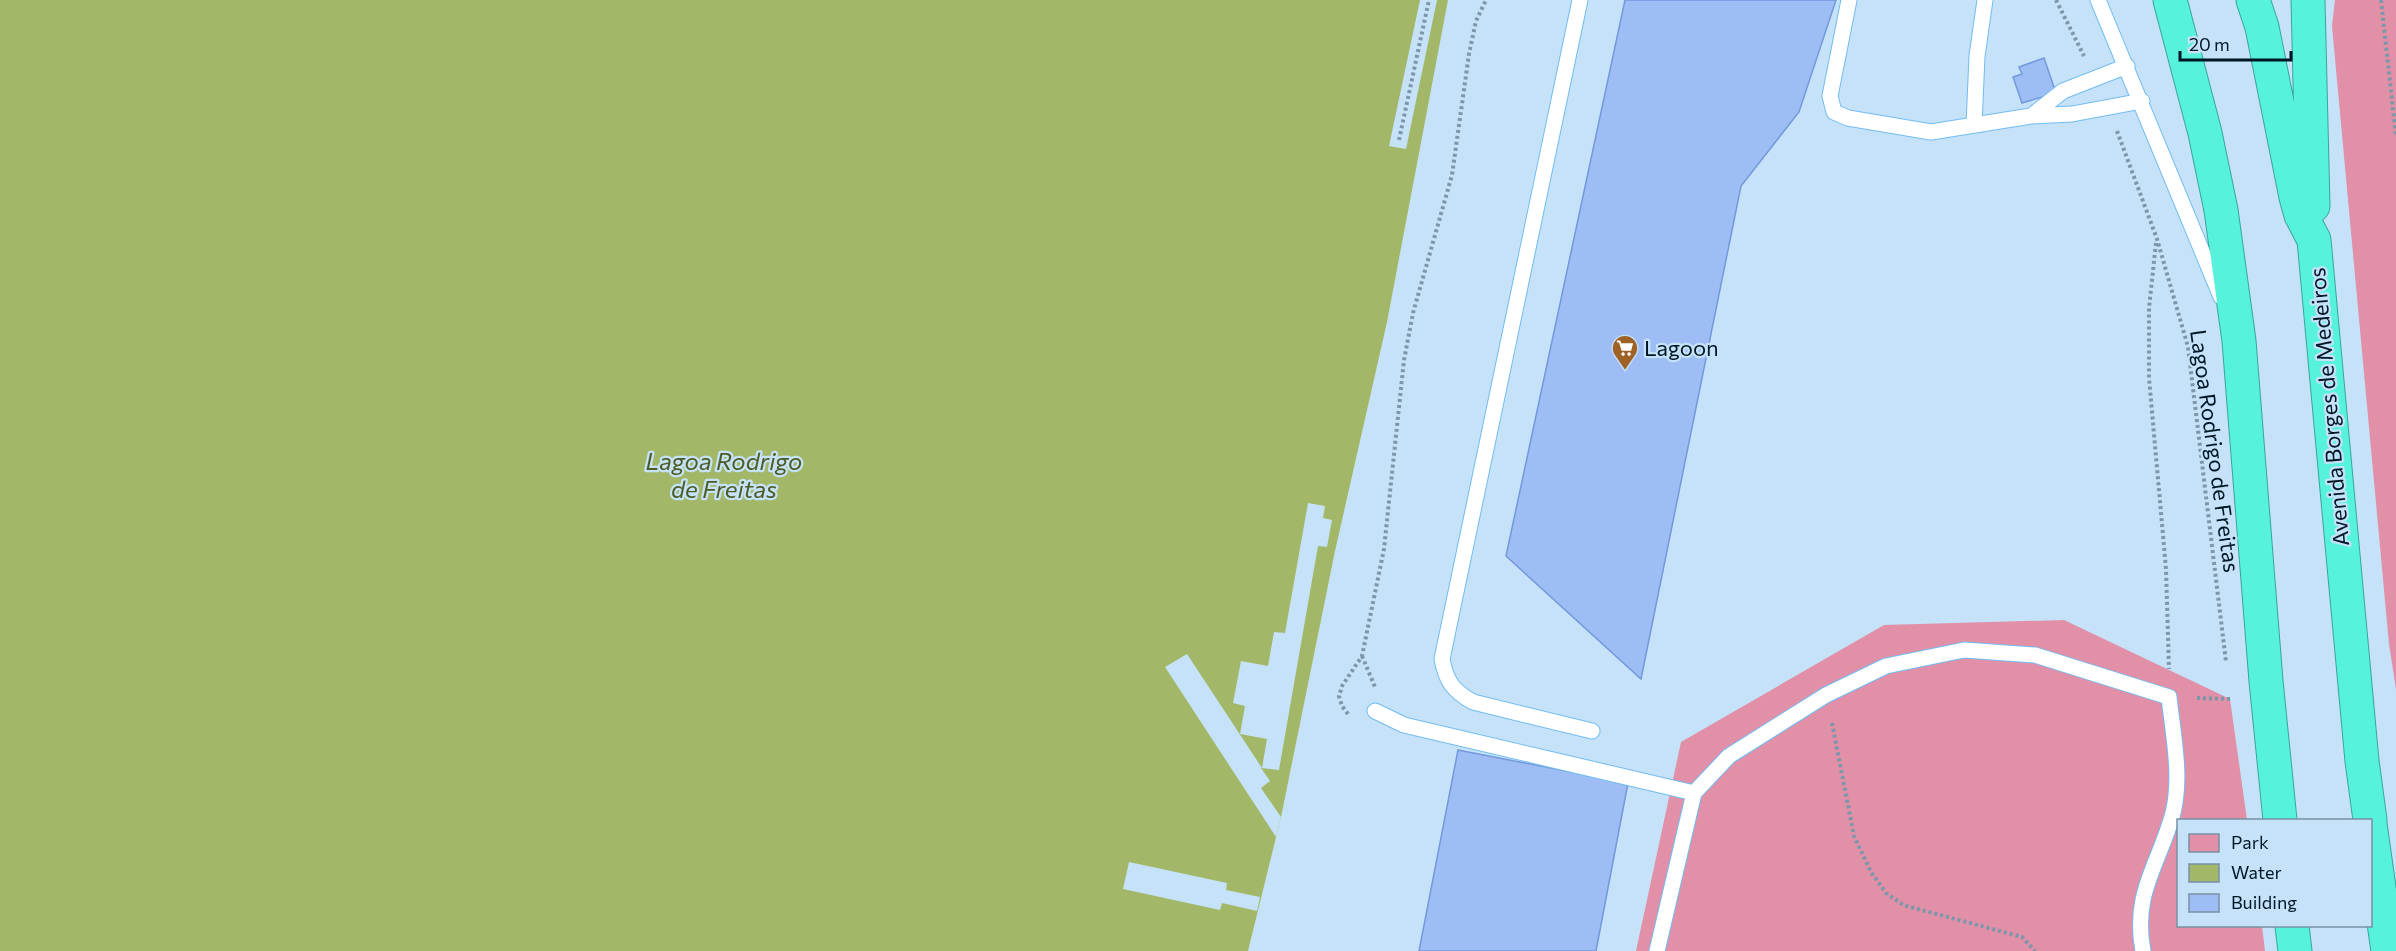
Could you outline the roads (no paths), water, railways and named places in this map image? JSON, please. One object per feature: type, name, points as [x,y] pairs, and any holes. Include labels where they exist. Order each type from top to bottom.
[{"type":"highway","points":[[2171,0],[2205,133],[2220,210],[2239,340],[2266,681],[2280,819]]},
{"type":"highway","name":"Avenida Borges de Medeiros","points":[[2253,0],[2262,27],[2296,197],[2301,215],[2314,240],[2361,749],[2370,819]]},
{"type":"highway","points":[[2308,0],[2314,240]]},
{"type":"highway","name":"Avenida Borges de Medeiros","points":[[2372,836],[2388,951]]},
{"type":"highway","points":[[2292,927],[2295,951]]},
{"type":"lane","points":[[1580,0],[1442,659],[1446,678],[1456,692],[1473,702],[1592,731]]},
{"type":"lane","points":[[1849,0],[1830,96],[1834,112],[1848,118],[1930,132],[2031,116],[2072,114],[2142,101]]},
{"type":"lane","points":[[1974,125],[1977,56],[1986,0]]},
{"type":"lane","points":[[2098,0],[2142,101],[2239,340]]},
{"type":"lane","points":[[2031,116],[2063,91],[2127,66]]},
{"type":"lane","points":[[1657,951],[1694,793],[1729,756],[1826,694],[1886,666],[1964,650],[2035,656],[2169,697],[2177,777],[2173,812],[2142,896],[2143,951]]},
{"type":"lane","points":[[1376,711],[1404,725],[1694,793]]},
{"type":"water","name":"Lagoa Rodrigo de Freitas","points":[[0,0],[1448,0],[1387,322],[1335,551],[1281,817],[1248,951],[0,951]]},
{"type":"place","name":"Lagoon","points":[[1625,371]]}]
